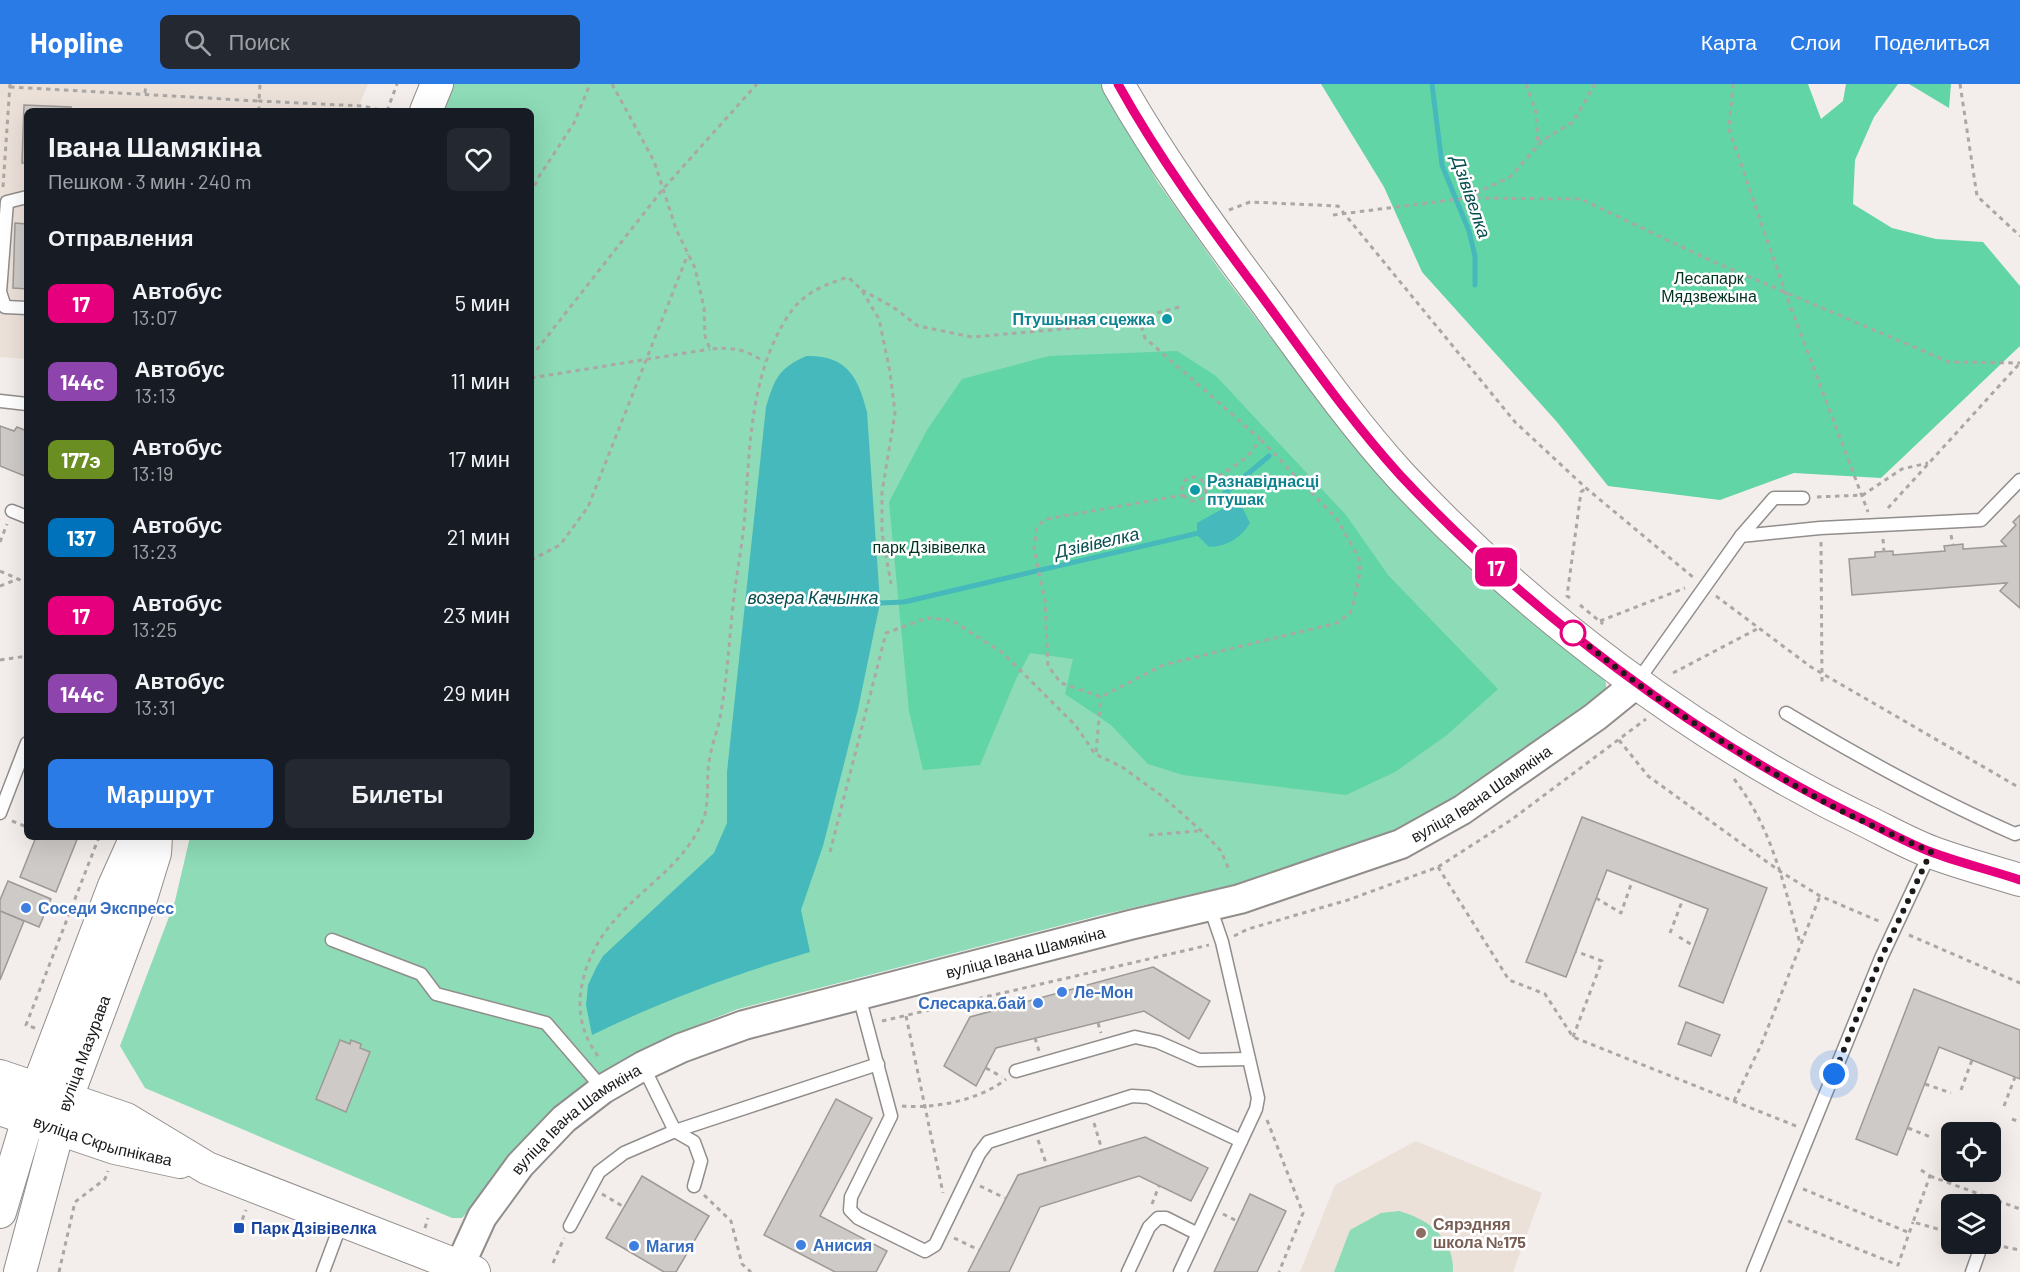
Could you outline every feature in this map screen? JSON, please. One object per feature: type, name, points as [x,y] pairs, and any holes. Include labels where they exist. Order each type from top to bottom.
[{"type":"main road","points":[[427,108],[437,84]]},
{"type":"main road","points":[[1118,84],[1141,124],[1198,211],[1328,387],[1400,474],[1494,566],[1574,634],[1637,682],[1731,747],[1821,800],[1931,852],[2020,880]]},
{"type":"main road","name":"вуліца Мазурава","points":[[0,1212],[13,1114],[37,1089],[114,886],[135,840]]},
{"type":"main road","name":"вуліца Мазурава","points":[[20,1272],[66,1100],[139,905],[155,853],[156,840]]},
{"type":"main road","name":"вуліца Скрыпнікава","points":[[0,1076],[126,1119],[207,1168]]},
{"type":"main road","name":"вуліца Скрыпнікава","points":[[13,1114],[115,1148],[207,1168],[467,1269]]},
{"type":"street","name":"вуліца Івана Шамякіна","points":[[467,1269],[482,1217],[520,1165],[564,1119],[603,1089],[643,1066],[681,1048],[744,1025],[858,994],[1210,907],[1289,884],[1401,844],[1462,810],[1595,717],[1637,682]]},
{"type":"lane","points":[[24,198],[7,202],[0,292],[5,307],[24,308]]},
{"type":"lane","points":[[0,401],[24,404]]},
{"type":"lane","points":[[1741,536],[1821,528],[1981,520],[2020,480]]},
{"type":"lane","points":[[1637,682],[1741,536],[1774,498],[1803,498]]},
{"type":"lane","points":[[12,511],[24,516]]},
{"type":"lane","points":[[1786,713],[1944,803],[2015,834],[2020,832]]},
{"type":"lane","points":[[0,813],[24,751]]},
{"type":"lane","points":[[1753,1272],[1809,1132],[1895,929],[1931,852]]},
{"type":"lane","points":[[1180,1272],[1196,1233],[1241,1141],[1258,1098],[1222,942],[1210,907]]},
{"type":"lane","points":[[332,940],[421,974],[436,994],[546,1023],[603,1089]]},
{"type":"lane","points":[[858,994],[891,1116],[851,1197],[850,1210],[858,1218],[925,1251],[935,1245],[979,1154],[988,1142],[1132,1096],[1148,1097],[1241,1141]]},
{"type":"lane","points":[[1016,1071],[1135,1037],[1158,1042],[1199,1060],[1248,1059]]},
{"type":"lane","points":[[570,1226],[599,1172],[624,1153],[675,1131],[878,1064]]},
{"type":"lane","points":[[643,1066],[675,1131],[694,1142],[701,1161],[694,1186]]},
{"type":"lane","points":[[1128,1272],[1149,1227],[1158,1218],[1166,1218],[1196,1233]]},
{"type":"lane","points":[[323,1272],[342,1220]]},
{"type":"lane","points":[[1972,1272],[1978,1254]]},
{"type":"path","points":[[145,93],[146,84]]},
{"type":"path","points":[[259,108],[260,84]]},
{"type":"path","points":[[387,108],[397,84]]},
{"type":"path","points":[[534,187],[574,123],[591,84]]},
{"type":"path","points":[[612,84],[654,161],[676,229],[695,268],[704,308],[705,336],[710,350]]},
{"type":"path","points":[[534,353],[663,189],[757,84]]},
{"type":"path","points":[[1526,84],[1536,112],[1538,146]]},
{"type":"path","points":[[1467,198],[1510,177],[1538,146],[1573,122],[1596,84]]},
{"type":"path","points":[[1733,84],[1729,129],[1785,292],[1863,495],[1872,526]]},
{"type":"path","points":[[1960,84],[1977,196],[2020,236]]},
{"type":"path","points":[[3,189],[10,85],[372,108]]},
{"type":"path","points":[[1333,215],[1467,198],[1581,199],[1705,258],[1949,362],[2020,363],[1872,526]]},
{"type":"path","points":[[1229,210],[1250,202],[1338,206],[1515,422],[1586,488],[1757,629],[1822,673],[2020,788]]},
{"type":"path","points":[[534,558],[560,545],[588,507],[688,254]]},
{"type":"path","points":[[598,1056],[587,1042],[579,1016],[580,989],[595,946],[614,919],[638,894],[679,858],[704,819],[709,761],[720,718],[739,564],[753,412],[764,362],[787,317],[813,289],[848,277],[861,289],[893,307],[918,326],[972,338],[1142,322]]},
{"type":"path","points":[[861,289],[879,319],[895,413],[882,492],[882,533],[891,584]]},
{"type":"path","points":[[1179,307],[1146,316],[1142,322],[1145,338],[1259,438],[1337,519],[1359,558],[1360,573],[1350,613],[1337,623],[1163,665],[1101,697],[1061,683],[1048,666],[1045,601],[1034,549],[1037,526],[1046,519],[1184,495],[1194,501],[1201,499],[1206,492],[1205,484],[1200,478],[1189,478],[1183,484],[1184,495]]},
{"type":"path","points":[[534,378],[728,348],[749,351],[764,362]]},
{"type":"path","points":[[1205,484],[1257,448],[1259,438]]},
{"type":"path","points":[[1803,498],[1863,495],[1902,469],[1930,462]]},
{"type":"path","points":[[1567,596],[1581,492],[1586,488]]},
{"type":"path","points":[[1821,528],[1822,682]]},
{"type":"path","points":[[0,571],[24,582]]},
{"type":"path","points":[[0,586],[18,579]]},
{"type":"path","points":[[1600,621],[1690,586]]},
{"type":"path","points":[[830,852],[886,633],[927,618],[951,620],[1003,653],[1076,726],[1095,754],[1122,768],[1162,796],[1200,830],[1221,851],[1230,872]]},
{"type":"path","points":[[1673,673],[1757,629]]},
{"type":"path","points":[[0,660],[24,656]]},
{"type":"path","points":[[1095,754],[1101,697]]},
{"type":"path","points":[[1619,740],[1648,776],[1781,872],[1820,896],[2020,983]]},
{"type":"path","points":[[1729,773],[1765,829],[1781,872],[1800,943]]},
{"type":"path","points":[[1149,835],[1200,830]]},
{"type":"path","points":[[26,1024],[98,840]]},
{"type":"path","points":[[1438,867],[1509,980],[1545,994],[1573,1037],[1809,1132]]},
{"type":"path","points":[[1596,898],[1621,913],[1633,879]]},
{"type":"path","points":[[1734,1101],[1761,1045],[1820,896]]},
{"type":"path","points":[[1670,933],[1683,899]]},
{"type":"path","points":[[1679,937],[1694,946]]},
{"type":"path","points":[[1573,1037],[1602,961],[1575,951]]},
{"type":"path","points":[[906,1016],[948,1218]]},
{"type":"path","points":[[1960,1090],[1972,1060]]},
{"type":"path","points":[[986,1068],[1006,1079]]},
{"type":"path","points":[[888,1105],[925,1108],[993,1089],[1016,1071]]},
{"type":"path","points":[[2004,1107],[2015,1077]]},
{"type":"path","points":[[1925,1084],[1951,1093]]},
{"type":"path","points":[[1258,1098],[1303,1213],[1279,1272]]},
{"type":"path","points":[[1091,1110],[1102,1150]]},
{"type":"path","points":[[2012,1119],[2020,1122]]},
{"type":"path","points":[[1035,1128],[1047,1166]]},
{"type":"path","points":[[1908,1128],[1934,1138]]},
{"type":"path","points":[[1921,1170],[1930,1176],[2020,1209]]},
{"type":"path","points":[[1775,1216],[1898,1265],[1930,1176]]},
{"type":"path","points":[[59,1272],[75,1202],[105,1179]]},
{"type":"path","points":[[966,1180],[1005,1198]]},
{"type":"path","points":[[1788,1183],[1910,1233]]},
{"type":"path","points":[[694,1186],[731,1221],[742,1264],[752,1272]]},
{"type":"path","points":[[591,1188],[624,1207]]},
{"type":"path","points":[[1914,1222],[1941,1230]]},
{"type":"path","points":[[553,1263],[570,1226]]},
{"type":"path","points":[[941,1232],[979,1250]]},
{"type":"path","points":[[2001,1246],[2020,1250]]},
{"type":"shaded area","points":[[0,84],[368,84],[358,108],[24,108],[24,359],[0,357]]},
{"type":"shaded area","name":"Сярэдняя школа №175","points":[[1416,1141],[1542,1193],[1513,1272],[1300,1272],[1335,1185]]},
{"type":"green space","name":"парк Дзівівелка","points":[[451,84],[1102,84],[1157,181],[1222,273],[1305,383],[1386,481],[1597,669],[1606,683],[1606,695],[1429,818],[1343,853],[1258,879],[1101,915],[738,1009],[684,1031],[631,1057],[559,1105],[527,1136],[462,1218],[452,1218],[145,1088],[120,1046],[175,901],[189,840],[534,840],[534,108],[441,108]]},
{"type":"green space","name":"Лесапарк Мядзвежына","points":[[1321,84],[1808,84],[1821,119],[1843,101],[1846,84],[1898,84],[1874,117],[1855,160],[1853,204],[1892,228],[1936,239],[1983,242],[2020,286],[2020,346],[1881,478],[1794,473],[1720,500],[1608,486],[1557,422],[1422,272],[1384,187]]},
{"type":"green space","points":[[1909,84],[1951,84],[1949,108]]},
{"type":"green space","points":[[1177,351],[1216,376],[1346,515],[1388,575],[1498,689],[1447,735],[1395,772],[1346,795],[1183,775],[1148,764],[1111,725],[1065,694],[1073,659],[1030,653],[1016,679],[980,765],[923,770],[909,711],[889,502],[927,430],[962,379],[1049,356]]},
{"type":"green space","points":[[1399,1211],[1420,1219],[1437,1232],[1449,1249],[1453,1272],[1334,1272],[1350,1230],[1381,1213]]},
{"type":"water","name":"возера Качынка","points":[[806,356],[832,359],[849,371],[859,388],[867,412],[880,603],[858,709],[823,846],[801,910],[810,952],[699,989],[592,1035],[586,1005],[588,985],[603,956],[714,853],[727,823],[727,772],[766,407],[775,382],[783,370]]},
{"type":"water","points":[[1242,507],[1250,523],[1232,541],[1209,547],[1197,535],[1197,523],[1224,508]]},
{"type":"building","points":[[24,105],[71,107],[24,108],[24,163],[22,163]]},
{"type":"building","points":[[15,223],[24,224],[24,289],[13,288]]},
{"type":"building","points":[[0,426],[14,431],[17,427],[24,430],[24,476],[0,466]]},
{"type":"building","points":[[2020,515],[2020,608],[2000,591],[2007,583],[1852,595],[1849,559],[1875,557],[1875,552],[1893,551],[1893,555],[1945,551],[1944,546],[1963,544],[1963,549],[2006,546],[2001,541],[2016,525],[2013,522]]},
{"type":"building","points":[[1582,817],[1767,888],[1723,1003],[1679,986],[1708,909],[1607,870],[1566,977],[1526,962]]},
{"type":"building","points":[[35,840],[77,840],[56,892],[20,877]]},
{"type":"building","points":[[8,881],[51,899],[39,927],[0,911],[0,900]]},
{"type":"building","points":[[0,911],[24,921],[0,980]]},
{"type":"building","points":[[1153,967],[1210,1001],[1189,1039],[1144,1011],[996,1048],[976,1086],[944,1066],[970,1017]]},
{"type":"building","points":[[1914,989],[2020,1030],[2020,1079],[1939,1047],[1897,1155],[1856,1139]]},
{"type":"building","points":[[1686,1022],[1720,1035],[1711,1056],[1678,1044]]},
{"type":"building","points":[[340,1040],[350,1044],[351,1040],[361,1044],[360,1048],[370,1052],[346,1112],[316,1099]]},
{"type":"building","points":[[836,1099],[872,1118],[820,1216],[887,1251],[876,1272],[835,1272],[764,1235]]},
{"type":"building","points":[[1145,1137],[1208,1168],[1191,1201],[1139,1176],[1040,1207],[1009,1272],[968,1272],[1018,1175]]},
{"type":"building","points":[[642,1176],[709,1216],[676,1272],[664,1272],[606,1238]]},
{"type":"building","points":[[1250,1194],[1286,1211],[1257,1272],[1214,1272]]},
{"type":"waterway","name":"Дзівівелка","points":[[1432,84],[1442,165],[1469,231],[1475,256],[1475,285]]},
{"type":"waterway","name":"Дзівівелка","points":[[1235,513],[1225,493],[1269,456]]},
{"type":"waterway","name":"Дзівівелка","points":[[880,603],[904,602],[1203,532]]},
{"type":"bus line","name":"17","points":[[1118,84],[1141,124],[1198,211],[1328,387],[1400,474],[1494,566],[1574,634],[1637,682],[1749,758],[1821,800],[1931,852],[2020,880]]},
{"type":"place","name":"Птушыная сцежка","points":[[1167,319]]},
{"type":"place","name":"Разнавіднасці птушак","points":[[1195,490]]},
{"type":"place","name":"Соседи Экспресс","points":[[26,908]]},
{"type":"place","name":"Ле-Мон","points":[[1062,992]]},
{"type":"place","name":"Слесарка.бай","points":[[1038,1003]]},
{"type":"place","name":"Парк Дзівівелка","points":[[239,1228]]},
{"type":"place","name":"Сярэдняя школа №175","points":[[1421,1233]]},
{"type":"place","name":"Анисия","points":[[801,1245]]},
{"type":"place","name":"Магия","points":[[634,1246]]},
{"type":"route","points":[[1573,633],[1637,682],[1731,747],[1821,800],[1931,852],[1881,958],[1834,1074]]}]
